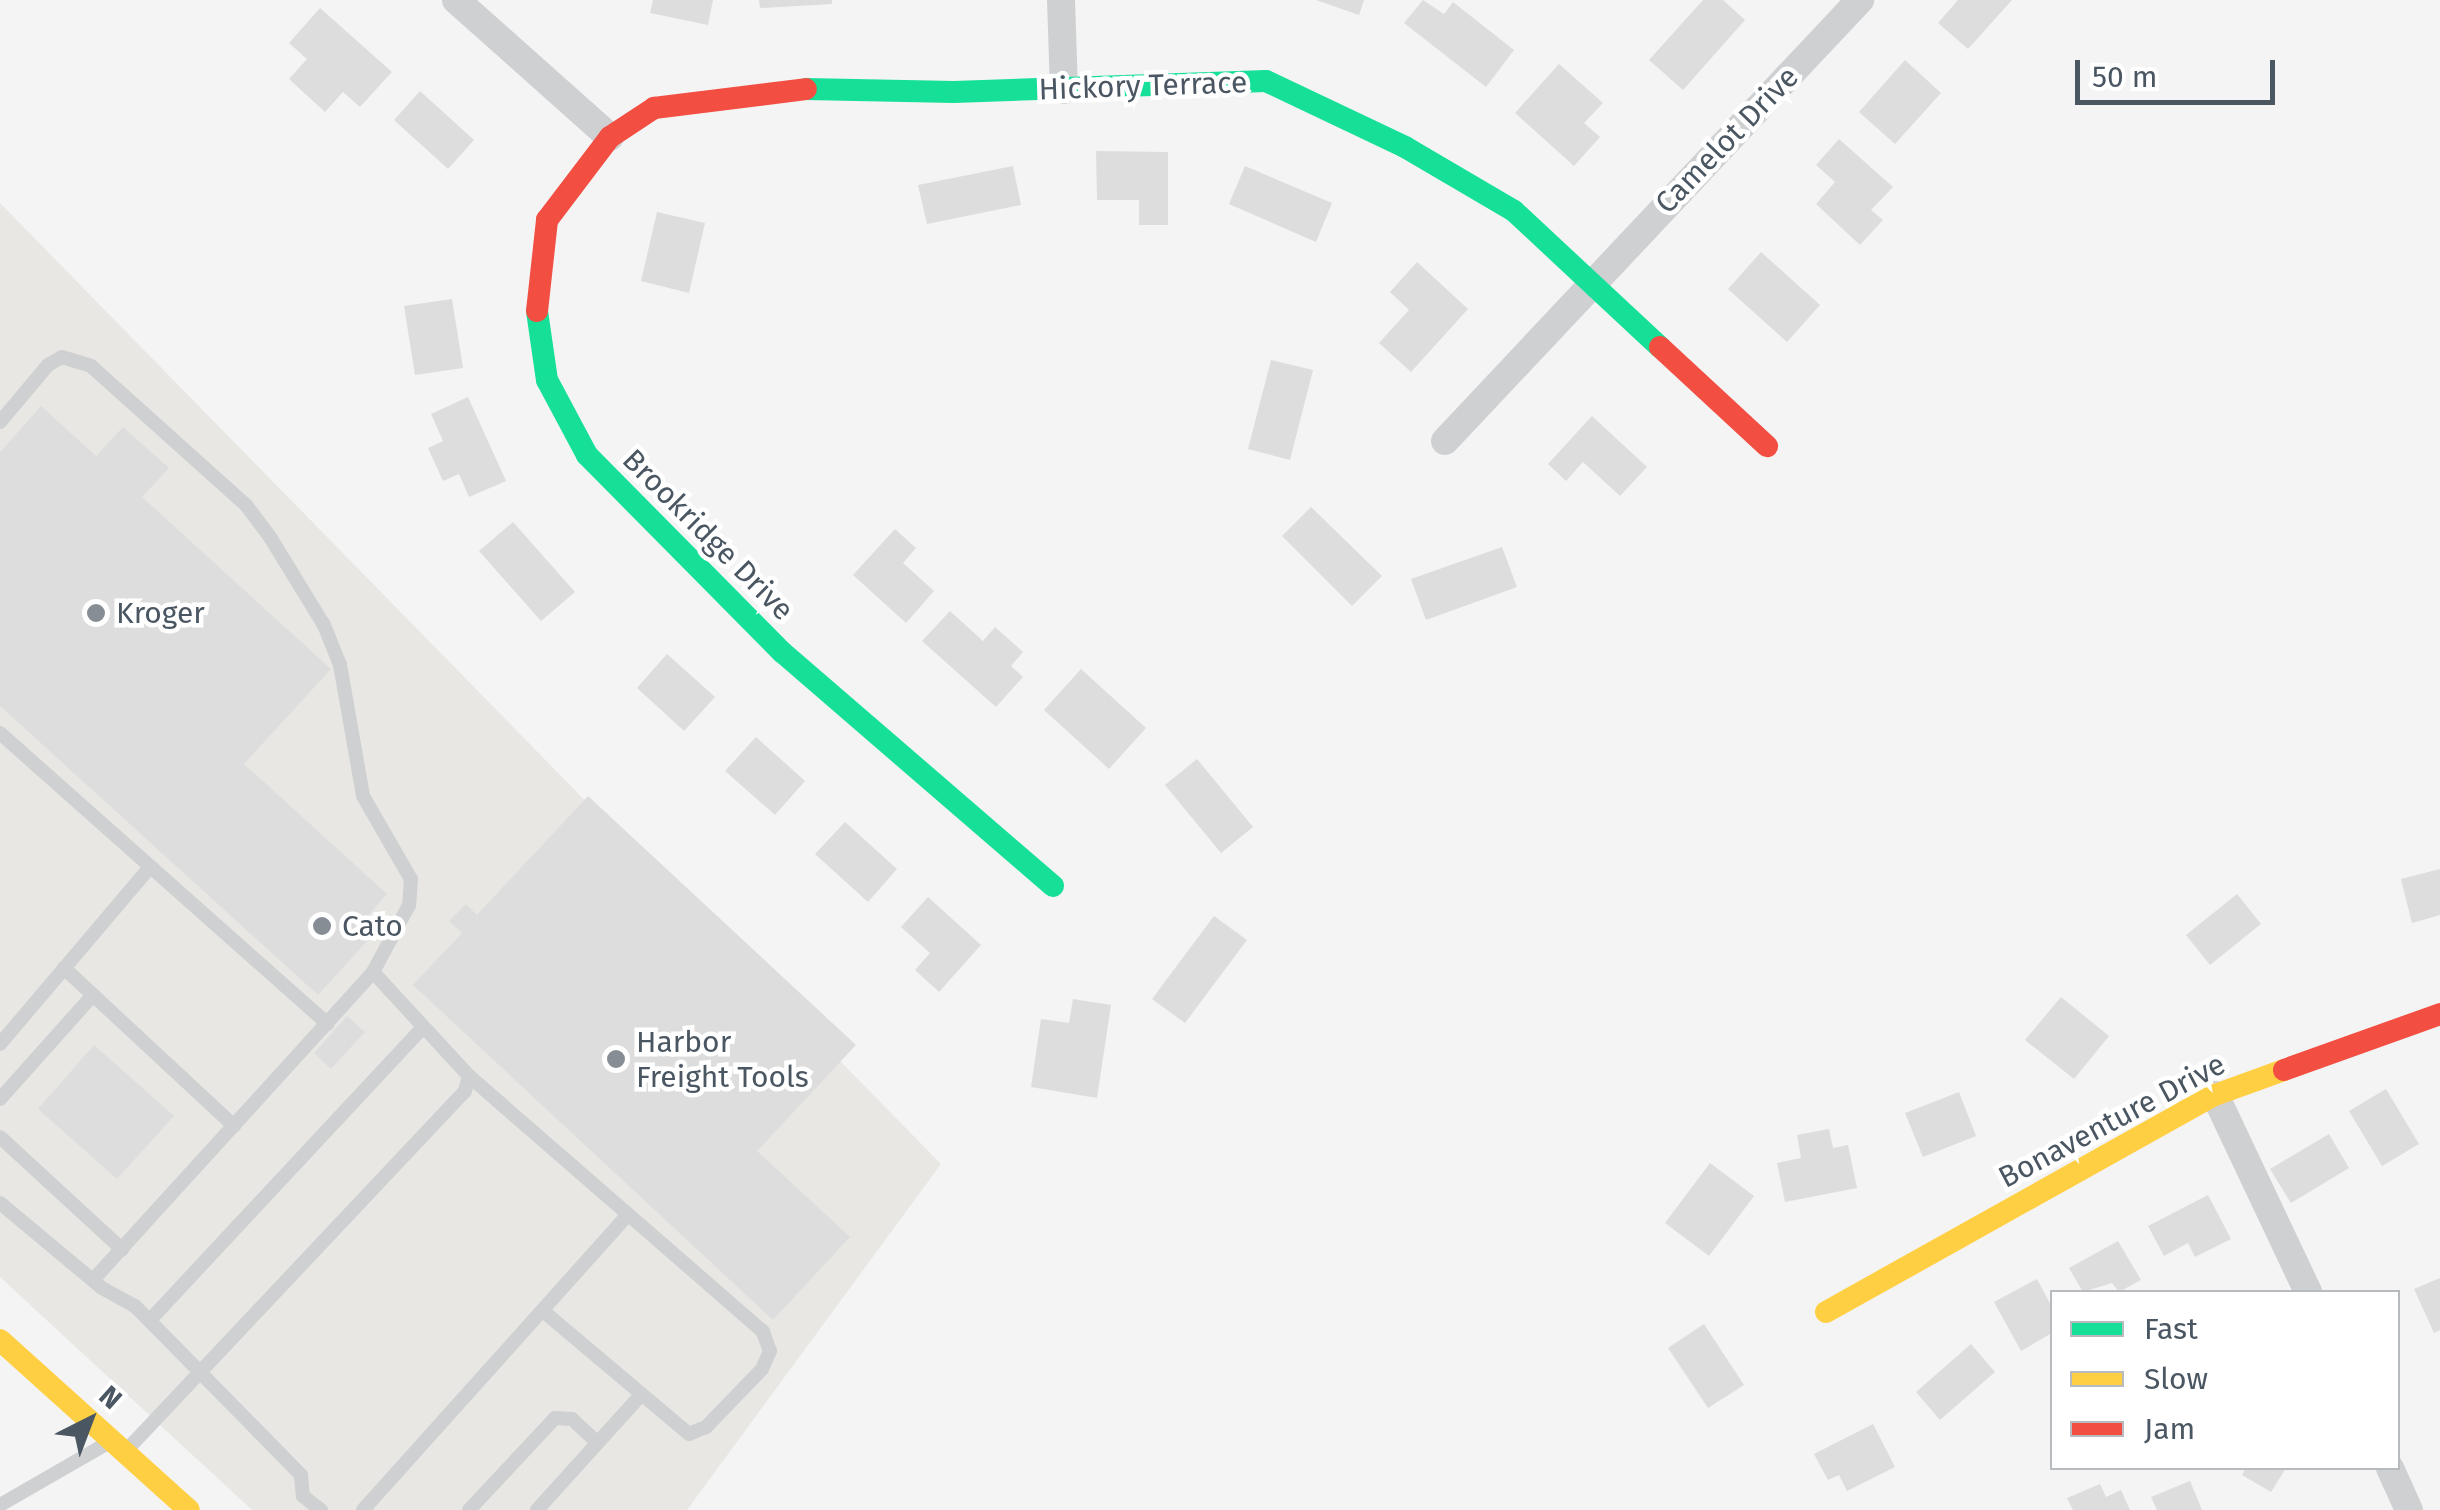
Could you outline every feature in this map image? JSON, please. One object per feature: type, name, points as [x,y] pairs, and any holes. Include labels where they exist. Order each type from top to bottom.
[{"type":"street","points":[[456,0],[610,137]]},
{"type":"street","points":[[1061,0],[1064,90]]},
{"type":"street","name":"Camelot Drive","points":[[1445,441],[1860,0]]},
{"type":"street","name":"Hickory Terrace","points":[[610,137],[654,108],[812,88],[1064,90],[1266,81],[1405,147],[1514,211],[1594,280],[1767,446]]},
{"type":"street","name":"Brookridge Drive","points":[[610,137],[547,220],[539,270],[536,324],[547,380],[587,456],[782,652],[1052,886]]},
{"type":"street","name":"Bonaventure Drive","points":[[1826,1312],[2215,1095],[2440,1014]]},
{"type":"street","points":[[2215,1095],[2307,1290]]},
{"type":"street","points":[[0,1340],[188,1510]]},
{"type":"street","points":[[2391,1470],[2410,1510]]},
{"type":"lane","points":[[0,422],[48,365],[62,357],[91,366],[246,504],[330,638],[340,664],[363,796],[411,879],[409,904],[373,972],[93,1280]]},
{"type":"lane","points":[[0,733],[328,1024]]},
{"type":"lane","points":[[0,1044],[150,867]]},
{"type":"lane","points":[[64,968],[234,1126]]},
{"type":"lane","points":[[373,972],[468,1076],[763,1332],[770,1351],[762,1370],[706,1427],[688,1434],[543,1311]]},
{"type":"lane","points":[[0,1099],[92,995]]},
{"type":"lane","points":[[150,1320],[421,1028]]},
{"type":"lane","points":[[0,1505],[119,1446],[201,1371],[465,1092],[468,1076]]},
{"type":"lane","points":[[0,1137],[122,1248]]},
{"type":"lane","points":[[0,1203],[93,1280],[150,1320],[301,1475],[303,1496],[321,1510]]},
{"type":"lane","points":[[363,1510],[628,1215]]},
{"type":"lane","points":[[537,1510],[640,1396]]},
{"type":"lane","points":[[469,1510],[555,1418],[572,1419],[598,1443]]},
{"type":"shaded area","points":[[0,203],[941,1164],[687,1510],[252,1510],[0,1277]]},
{"type":"building","points":[[653,0],[713,0],[708,25],[650,13]]},
{"type":"building","points":[[759,0],[832,0],[832,4],[760,8]]},
{"type":"building","points":[[1316,0],[1364,0],[1359,15]]},
{"type":"building","points":[[1423,0],[1444,14],[1453,2],[1514,50],[1486,87],[1404,23]]},
{"type":"building","points":[[1703,0],[1723,0],[1745,20],[1683,90],[1649,60]]},
{"type":"building","points":[[1958,0],[2012,0],[1968,49],[1938,23]]},
{"type":"building","points":[[320,8],[392,72],[360,107],[343,92],[325,112],[289,79],[307,59],[289,43]]},
{"type":"building","points":[[1905,60],[1941,93],[1895,144],[1859,112]]},
{"type":"building","points":[[1559,64],[1603,103],[1584,123],[1600,137],[1574,166],[1515,113]]},
{"type":"building","points":[[420,91],[474,140],[448,169],[394,120]]},
{"type":"building","points":[[1839,139],[1893,187],[1871,210],[1883,220],[1860,245],[1816,204],[1835,182],[1816,165]]},
{"type":"building","points":[[1096,151],[1168,152],[1168,225],[1139,225],[1139,200],[1097,200]]},
{"type":"building","points":[[1013,166],[1021,205],[927,224],[918,185]]},
{"type":"building","points":[[1245,166],[1332,203],[1316,242],[1229,204]]},
{"type":"building","points":[[657,212],[705,223],[689,293],[641,281]]},
{"type":"building","points":[[1761,252],[1820,305],[1787,342],[1728,289]]},
{"type":"building","points":[[1417,262],[1468,309],[1411,372],[1379,343],[1409,310],[1390,292]]},
{"type":"building","points":[[452,299],[463,368],[415,375],[404,306]]},
{"type":"building","points":[[1271,360],[1313,370],[1290,460],[1248,449]]},
{"type":"building","points":[[468,397],[506,481],[469,497],[459,474],[443,481],[428,448],[443,441],[431,414]]},
{"type":"building","points":[[41,406],[96,456],[123,427],[169,468],[142,497],[331,669],[244,764],[387,894],[367,917],[379,928],[318,995],[0,706],[0,452]]},
{"type":"building","points":[[1592,416],[1647,467],[1620,496],[1583,462],[1566,481],[1548,464]]},
{"type":"building","points":[[1311,507],[1382,576],[1352,606],[1282,536]]},
{"type":"building","points":[[513,522],[575,592],[541,621],[479,551]]},
{"type":"building","points":[[895,529],[916,548],[903,563],[934,591],[906,623],[853,575]]},
{"type":"building","points":[[1502,547],[1517,587],[1426,620],[1411,579]]},
{"type":"building","points":[[950,611],[983,641],[995,627],[1023,652],[1011,666],[1023,677],[996,707],[922,641]]},
{"type":"building","points":[[667,654],[715,697],[684,731],[637,688]]},
{"type":"building","points":[[1081,669],[1146,728],[1109,769],[1044,710]]},
{"type":"building","points":[[756,737],[805,781],[775,815],[725,771]]},
{"type":"building","points":[[1197,759],[1253,827],[1221,853],[1165,785]]},
{"type":"building","points":[[588,796],[856,1045],[757,1151],[850,1237],[773,1320],[413,985],[462,933],[449,921],[466,904],[477,915]]},
{"type":"building","points":[[845,822],[897,869],[868,902],[815,854]]},
{"type":"building","points":[[2440,869],[2440,915],[2412,923],[2401,879]]},
{"type":"building","points":[[2237,894],[2261,924],[2210,965],[2186,935]]},
{"type":"building","points":[[928,897],[981,945],[939,992],[915,970],[930,953],[901,927]]},
{"type":"building","points":[[1214,916],[1247,940],[1185,1023],[1152,999]]},
{"type":"building","points":[[2061,997],[2109,1036],[2074,1079],[2025,1040]]},
{"type":"building","points":[[1073,999],[1111,1005],[1097,1098],[1031,1087],[1041,1019],[1069,1023]]},
{"type":"building","points":[[347,1016],[365,1032],[331,1069],[314,1053]]},
{"type":"building","points":[[94,1045],[174,1116],[117,1179],[38,1109]]},
{"type":"building","points":[[2386,1089],[2419,1144],[2382,1166],[2349,1111]]},
{"type":"building","points":[[1959,1092],[1976,1136],[1923,1157],[1905,1113]]},
{"type":"building","points":[[1829,1129],[1833,1148],[1848,1145],[1857,1188],[1785,1202],[1777,1163],[1801,1158],[1797,1135]]},
{"type":"building","points":[[2329,1134],[2349,1168],[2291,1203],[2270,1169]]},
{"type":"building","points":[[1710,1163],[1754,1196],[1709,1256],[1665,1223]]},
{"type":"building","points":[[2208,1195],[2231,1239],[2195,1257],[2188,1243],[2164,1256],[2148,1226]]},
{"type":"building","points":[[2118,1241],[2141,1280],[2123,1290],[2112,1283],[2082,1290],[2069,1268]]},
{"type":"building","points":[[2440,1278],[2440,1330],[2434,1333],[2414,1289]]},
{"type":"building","points":[[2037,1279],[2050,1303],[2050,1334],[2021,1351],[1994,1302]]},
{"type":"building","points":[[1704,1324],[1744,1385],[1708,1408],[1668,1348]]},
{"type":"building","points":[[1971,1344],[1995,1372],[1940,1420],[1916,1392]]},
{"type":"building","points":[[1873,1424],[1895,1467],[1847,1491],[1839,1475],[1828,1480],[1814,1454]]},
{"type":"building","points":[[2245,1470],[2285,1470],[2271,1492],[2242,1475]]},
{"type":"building","points":[[2190,1481],[2202,1510],[2157,1510],[2151,1497]]},
{"type":"building","points":[[2100,1484],[2106,1497],[2121,1490],[2130,1510],[2073,1510],[2067,1498]]},
{"type":"traffic: fast","points":[[806,89],[954,92],[1266,81],[1405,147],[1514,211],[1660,347]]},
{"type":"traffic: fast","points":[[537,311],[547,380],[587,455],[782,652],[1053,886]]},
{"type":"traffic: slow","points":[[1826,1312],[2215,1095],[2284,1070]]},
{"type":"traffic: slow","points":[[0,1340],[189,1510]]},
{"type":"traffic: jam","points":[[537,311],[547,220],[610,137],[654,108],[806,89]]},
{"type":"traffic: jam","points":[[1660,347],[1767,446]]},
{"type":"traffic: jam","points":[[2284,1070],[2440,1014]]},
{"type":"place","name":"Kroger","points":[[96,613]]},
{"type":"place","name":"Cato","points":[[322,926]]},
{"type":"place","name":"Harbor Freight Tools","points":[[616,1059]]}]
